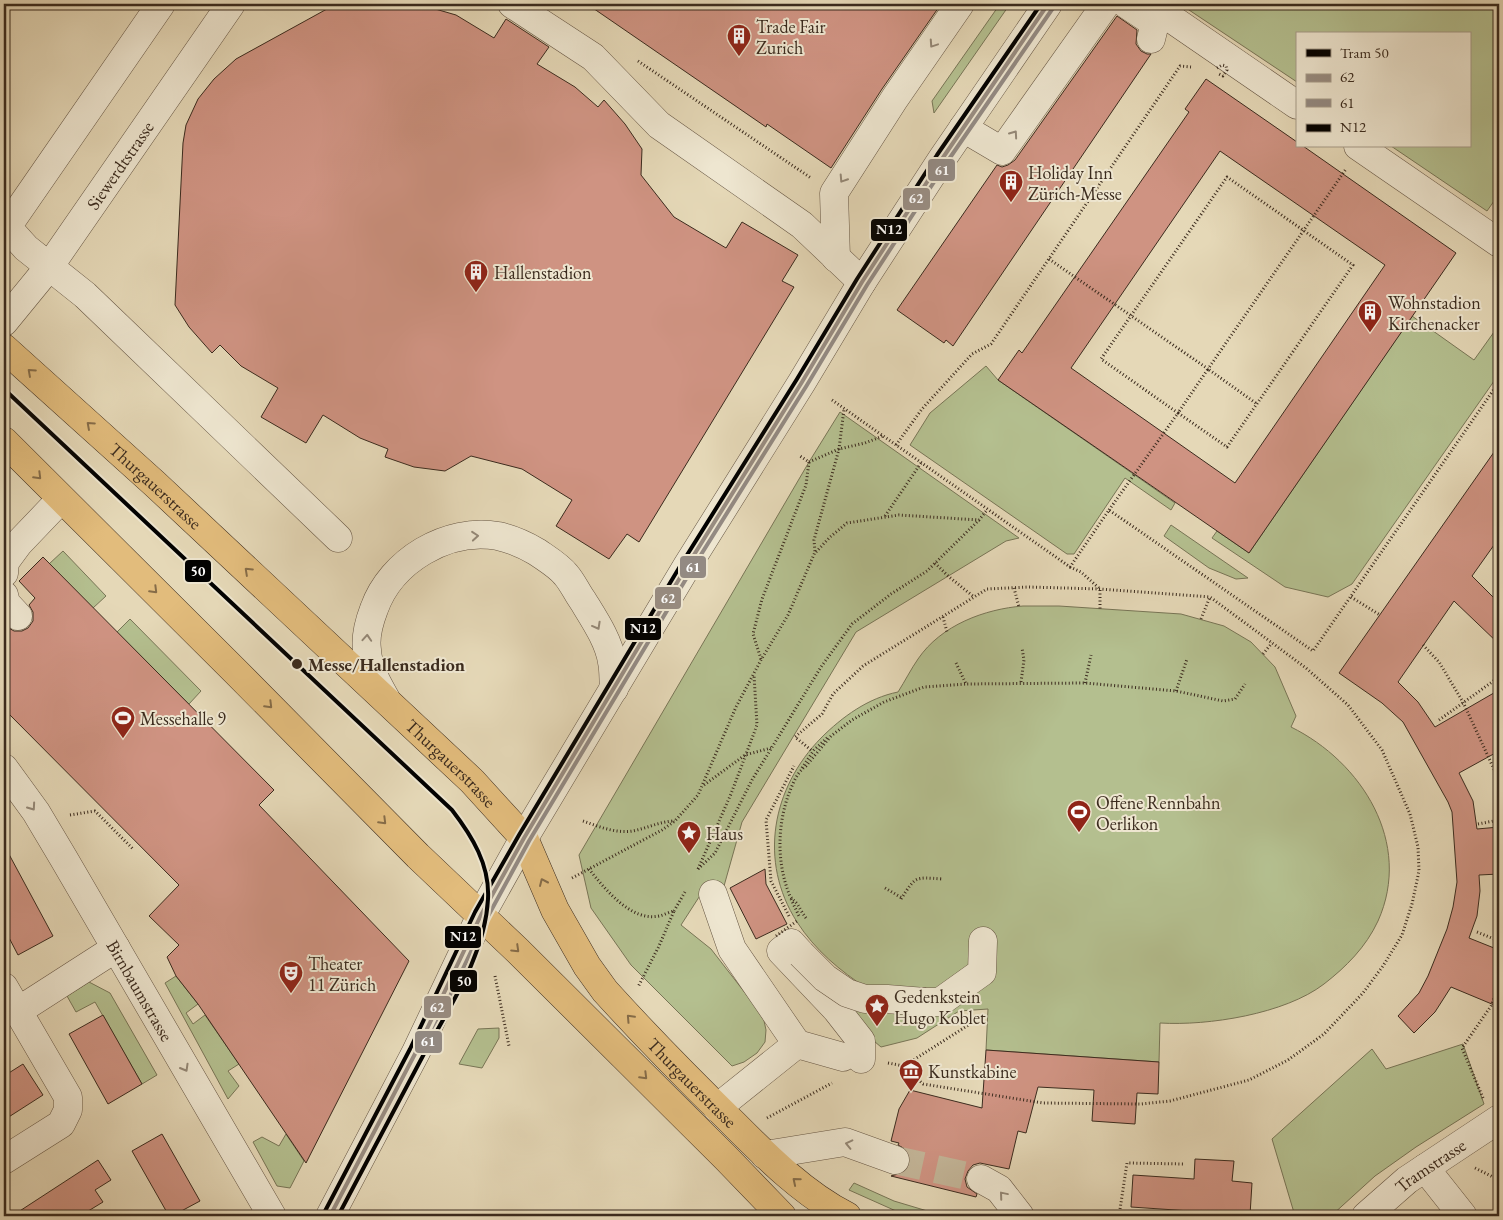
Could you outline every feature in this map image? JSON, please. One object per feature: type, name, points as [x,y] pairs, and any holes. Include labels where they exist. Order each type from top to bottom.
[{"type":"main road","name":"Thurgauerstrasse","points":[[4,348],[155,484],[472,781],[524,838],[555,910],[587,966],[605,991],[717,1108],[765,1155],[839,1214]]},
{"type":"main road","name":"Thurgauerstrasse","points":[[4,442],[418,856],[481,915],[726,1158],[782,1216]]},
{"type":"street","points":[[161,4],[7,226],[26,248],[85,295],[338,538]]},
{"type":"street","name":"Siewerdtstrasse","points":[[4,322],[49,267],[231,4]]},
{"type":"street","points":[[512,4],[593,57],[659,125],[802,225],[862,282]]},
{"type":"street","points":[[836,258],[834,193],[895,98],[960,4]]},
{"type":"street","points":[[330,1216],[416,1052],[481,915],[524,838],[862,282],[963,128],[1048,4]]},
{"type":"street","points":[[963,128],[1002,151],[1106,4]]},
{"type":"street","points":[[1126,4],[1150,20],[1154,27],[1151,39]]},
{"type":"street","points":[[1150,4],[1296,104]]},
{"type":"street","points":[[1360,148],[1499,243]]},
{"type":"street","points":[[4,573],[6,562],[19,544],[61,499]]},
{"type":"street","points":[[386,700],[374,678],[366,649],[368,626],[377,601],[388,582],[423,550],[444,541],[480,535],[498,536],[520,543],[549,560],[566,575],[588,609],[607,646],[612,662],[614,689]]},
{"type":"street","name":"Birnbaumstrasse","points":[[4,768],[36,812],[272,1216]]},
{"type":"street","points":[[700,890],[732,949],[797,1044],[852,1058],[861,1041],[836,1009],[781,951],[791,943],[799,941],[825,978],[847,993],[865,999],[940,1002],[982,972],[983,941]]},
{"type":"street","points":[[18,1010],[116,948]]},
{"type":"street","points":[[4,986],[68,1097],[68,1110],[61,1124],[4,1160]]},
{"type":"street","points":[[717,1108],[797,1044]]},
{"type":"street","name":"Tramstrasse","points":[[1366,1216],[1406,1180],[1425,1168],[1493,1112]]},
{"type":"street","points":[[765,1155],[845,1142],[895,1160]]},
{"type":"street","points":[[1425,1168],[1463,1216]]},
{"type":"street","points":[[980,1179],[999,1189],[1020,1216]]},
{"type":"path","points":[[633,58],[834,193]]},
{"type":"path","points":[[1216,68],[1222,65],[1226,66],[1227,70],[1223,76],[1217,74]]},
{"type":"path","points":[[896,445],[922,409],[972,354],[991,344],[1180,66],[1198,67]]},
{"type":"path","points":[[1070,567],[1208,370],[1358,148]]},
{"type":"path","points":[[1227,177],[1353,265],[1227,447],[1101,359],[1131,316],[1227,177]]},
{"type":"path","points":[[1049,258],[1257,404]]},
{"type":"path","points":[[1109,510],[1313,651],[1499,382]]},
{"type":"path","points":[[832,400],[987,510],[1070,567],[1081,572],[1100,589],[1100,609]]},
{"type":"path","points":[[815,552],[814,540],[839,449],[844,409]]},
{"type":"path","points":[[809,462],[839,449],[865,443],[882,436]]},
{"type":"path","points":[[800,456],[809,462]]},
{"type":"path","points":[[761,660],[753,634],[762,599],[806,485],[809,462]]},
{"type":"path","points":[[884,516],[921,463]]},
{"type":"path","points":[[754,674],[757,725],[731,794],[696,872],[715,853],[752,780],[771,748],[821,667],[852,624],[891,594],[927,571],[987,510]]},
{"type":"path","points":[[572,878],[618,855],[676,821],[698,795],[704,785],[736,707],[788,615],[815,552],[830,537],[847,523],[867,521],[884,516],[899,515],[979,520]]},
{"type":"path","points":[[936,563],[948,576],[974,597]]},
{"type":"path","points":[[766,1118],[850,1074],[852,1058],[904,1066],[923,1084],[1043,1103],[1141,1104],[1170,1100],[1249,1080],[1288,1060],[1324,1034],[1363,993],[1383,966],[1402,935],[1412,904],[1419,871],[1418,847],[1410,814],[1382,750],[1348,705],[1306,668],[1210,597],[1100,589],[1029,587],[988,590],[863,666],[833,694],[822,714],[796,737],[811,750]]},
{"type":"path","points":[[1014,588],[1018,607]]},
{"type":"path","points":[[1201,619],[1210,597]]},
{"type":"path","points":[[1350,597],[1380,615]]},
{"type":"path","points":[[943,617],[946,632]]},
{"type":"path","points":[[1263,654],[1272,643]]},
{"type":"path","points":[[1423,645],[1439,662],[1463,702],[1499,780]]},
{"type":"path","points":[[1021,682],[1024,660],[1022,648]]},
{"type":"path","points":[[1085,683],[1092,655]]},
{"type":"path","points":[[1176,692],[1187,659]]},
{"type":"path","points":[[956,663],[966,684]]},
{"type":"path","points":[[1439,720],[1499,677]]},
{"type":"path","points":[[802,917],[797,903],[791,898],[781,862],[780,832],[784,809],[792,786],[800,770],[806,766],[831,736],[852,720],[884,702],[924,688],[1021,682],[1085,683],[1176,692],[1223,701],[1234,699],[1245,684]]},
{"type":"path","points":[[704,785],[745,755],[771,748]]},
{"type":"path","points":[[794,766],[766,820],[771,881],[799,941]]},
{"type":"path","points":[[63,816],[95,811],[133,848]]},
{"type":"path","points":[[1478,824],[1499,820]]},
{"type":"path","points":[[583,821],[598,827],[622,832],[635,831],[668,821],[676,821]]},
{"type":"path","points":[[650,835],[652,826]]},
{"type":"path","points":[[589,869],[602,886],[639,915],[658,917],[674,911],[700,890]]},
{"type":"path","points":[[885,888],[901,898],[910,883],[919,878],[942,879]]},
{"type":"path","points":[[638,986],[659,946],[674,911]]},
{"type":"path","points":[[1477,932],[1499,941]]},
{"type":"path","points":[[495,976],[509,1046]]},
{"type":"path","points":[[1493,1112],[1462,1048],[1491,1006],[1499,985]]},
{"type":"path","points":[[904,1066],[981,1017]]},
{"type":"path","points":[[1119,1216],[1127,1162],[1183,1164]]},
{"type":"path","points":[[1472,1167],[1495,1178],[1499,1176]]},
{"type":"green space","points":[[1000,4],[1010,4],[934,113],[932,101]]},
{"type":"green space","points":[[1180,4],[1499,4],[1499,194],[1487,211],[1394,148],[1470,148],[1470,32],[1296,32],[1296,81]]},
{"type":"green space","points":[[1412,316],[1474,360],[1499,325],[1499,374],[1352,584],[1328,597],[1285,587],[1212,538],[1217,531],[1249,553]]},
{"type":"green space","points":[[986,366],[998,380],[1175,503],[1171,510],[1125,478],[1074,554],[1067,554],[910,445],[930,413]]},
{"type":"green space","points":[[840,412],[1019,538],[1006,541],[856,632],[742,822],[724,886],[701,894],[681,925],[711,949],[763,1016],[766,1030],[765,1042],[757,1053],[744,1062],[732,1066],[631,965],[591,908],[579,855]]},
{"type":"green space","points":[[1171,525],[1248,578],[1236,579],[1209,568],[1164,536]]},
{"type":"green space","points":[[63,551],[106,596],[93,608],[49,564]]},
{"type":"green space","name":"Offene Rennbahn Oerlikon","points":[[1023,606],[1059,606],[1181,614],[1224,626],[1251,642],[1275,667],[1296,716],[1291,727],[1317,742],[1339,761],[1359,783],[1374,808],[1385,835],[1389,863],[1387,892],[1378,921],[1361,948],[1348,963],[1324,984],[1289,1003],[1245,1016],[1200,1022],[1160,1023],[1159,1062],[986,1050],[988,1009],[959,1011],[917,1038],[881,1047],[861,1030],[850,1004],[868,989],[820,951],[797,922],[785,899],[777,875],[775,850],[776,826],[782,802],[791,779],[804,758],[821,738],[856,709],[876,699],[898,692],[918,659],[939,637],[951,628],[979,615]]},
{"type":"green space","points":[[130,619],[201,691],[189,704],[117,632]]},
{"type":"green space","points":[[176,976],[198,1004],[186,1013],[193,1024],[205,1015],[239,1064],[228,1071],[239,1086],[228,1099],[165,983]]},
{"type":"green space","points":[[89,982],[110,993],[157,1075],[142,1084],[95,1002],[76,1012],[67,996]]},
{"type":"green space","points":[[499,1028],[499,1038],[482,1068],[459,1064],[478,1029]]},
{"type":"green space","points":[[1463,1044],[1484,1104],[1416,1147],[1375,1176],[1331,1216],[1295,1216],[1272,1139],[1372,1049],[1386,1069]]},
{"type":"green space","points":[[286,1134],[304,1161],[290,1188],[277,1186],[253,1142],[262,1137],[279,1146]]},
{"type":"green space","points":[[854,1183],[894,1201],[944,1216],[914,1216],[896,1211],[849,1190]]},
{"type":"building","name":"Hallenstadion","points":[[336,4],[418,4],[456,15],[494,38],[506,19],[549,47],[537,64],[575,87],[598,107],[604,100],[625,124],[642,149],[641,175],[674,217],[726,248],[742,222],[798,255],[782,281],[794,287],[639,542],[627,534],[609,559],[556,526],[572,500],[522,469],[471,456],[445,471],[414,467],[385,457],[388,449],[360,438],[323,415],[306,443],[261,417],[278,388],[241,366],[220,345],[212,353],[189,327],[175,305],[183,143],[186,125],[198,99],[214,79],[236,59]]},
{"type":"building","name":"Trade Fair Zurich","points":[[587,4],[941,4],[882,89],[831,168],[767,124],[766,127]]},
{"type":"building","name":"Holiday Inn Zürich-Messe","points":[[1117,16],[1137,30],[1136,44],[1141,51],[1151,54],[953,346],[946,340],[944,343],[897,310],[997,165],[1002,167],[1015,160]]},
{"type":"building","name":"Wohnstadion Kirchenacker","points":[[1206,79],[1296,141],[1296,148],[1306,148],[1456,253],[1249,553],[998,380],[1019,350],[1022,353],[1189,112],[1185,109]],"holes":[[[1220,151],[1385,265],[1235,483],[1071,368]]]},
{"type":"building","points":[[1499,445],[1499,538],[1472,576],[1499,603],[1499,644],[1454,601],[1398,682],[1418,702],[1435,727],[1499,690],[1499,751],[1459,773],[1473,801],[1477,829],[1499,827],[1499,874],[1479,875],[1480,891],[1477,916],[1469,938],[1499,950],[1499,1007],[1451,987],[1435,1012],[1414,1033],[1398,1016],[1419,993],[1428,976],[1447,929],[1453,907],[1457,882],[1452,812],[1403,722],[1382,703],[1339,673]]},
{"type":"building","points":[[43,557],[274,790],[259,805],[409,961],[306,1163],[198,1004],[176,976],[167,957],[179,945],[149,916],[179,885],[4,709],[4,629],[7,627],[14,631],[22,631],[28,628],[33,621],[33,612],[29,605],[35,598],[19,581]]},
{"type":"building","points":[[4,845],[53,936],[18,955],[4,928]]},
{"type":"building","points":[[765,869],[766,884],[787,924],[756,939],[730,888]]},
{"type":"building","points":[[103,1015],[142,1084],[108,1104],[69,1034]]},
{"type":"building","points":[[986,1050],[1159,1062],[1158,1094],[1137,1093],[1135,1124],[1092,1121],[1094,1090],[1038,1087],[1026,1133],[1018,1131],[1009,1169],[980,1163],[973,1165],[968,1171],[965,1179],[967,1187],[977,1194],[976,1197],[891,1176],[905,1172],[910,1165],[907,1150],[898,1145],[899,1143],[891,1141],[899,1109],[910,1090],[982,1108]]},
{"type":"building","points":[[23,1064],[43,1095],[4,1120],[4,1076]]},
{"type":"building","points":[[162,1134],[200,1201],[172,1216],[169,1216],[132,1151]]},
{"type":"building","points":[[1195,1159],[1234,1161],[1232,1181],[1252,1183],[1250,1215],[1131,1207],[1133,1175],[1194,1179]]},
{"type":"building","points":[[98,1160],[111,1180],[95,1190],[103,1202],[80,1216],[12,1216]]},
{"type":"tunnel","points":[[895,1160],[981,1179]]},
{"type":"tram line","name":"50","points":[[4,389],[452,810],[473,841],[483,863],[488,886],[488,899],[481,940],[474,959],[456,997],[338,1216]]},
{"type":"transit line","name":"N12","points":[[324,1213],[410,1049],[475,912],[519,835],[682,563],[857,279],[937,155],[1041,4]]},
{"type":"transit line","name":"62","points":[[330,1216],[416,1052],[481,915],[524,838],[687,566],[862,282],[942,159],[1048,4]]},
{"type":"transit line","name":"61","points":[[337,1216],[422,1055],[487,918],[529,841],[692,569],[867,285],[947,162],[1053,8]]},
{"type":"place","name":"Trade Fair Zurich","points":[[739,57]]},
{"type":"place","name":"Holiday Inn Zürich-Messe","points":[[1011,203]]},
{"type":"place","name":"Hallenstadion","points":[[476,293]]},
{"type":"place","name":"Wohnstadion Kirchenacker","points":[[1370,333]]},
{"type":"place","name":"Messe/Hallenstadion","points":[[297,664]]},
{"type":"place","name":"Messehalle 9","points":[[123,739]]},
{"type":"place","name":"Offene Rennbahn Oerlikon","points":[[1079,833]]},
{"type":"place","name":"Haus","points":[[689,854]]},
{"type":"place","name":"Theater 11 Zürich","points":[[291,994]]},
{"type":"place","name":"Gedenkstein Hugo Koblet","points":[[877,1027]]},
{"type":"place","name":"Kunstkabine","points":[[911,1092]]}]
